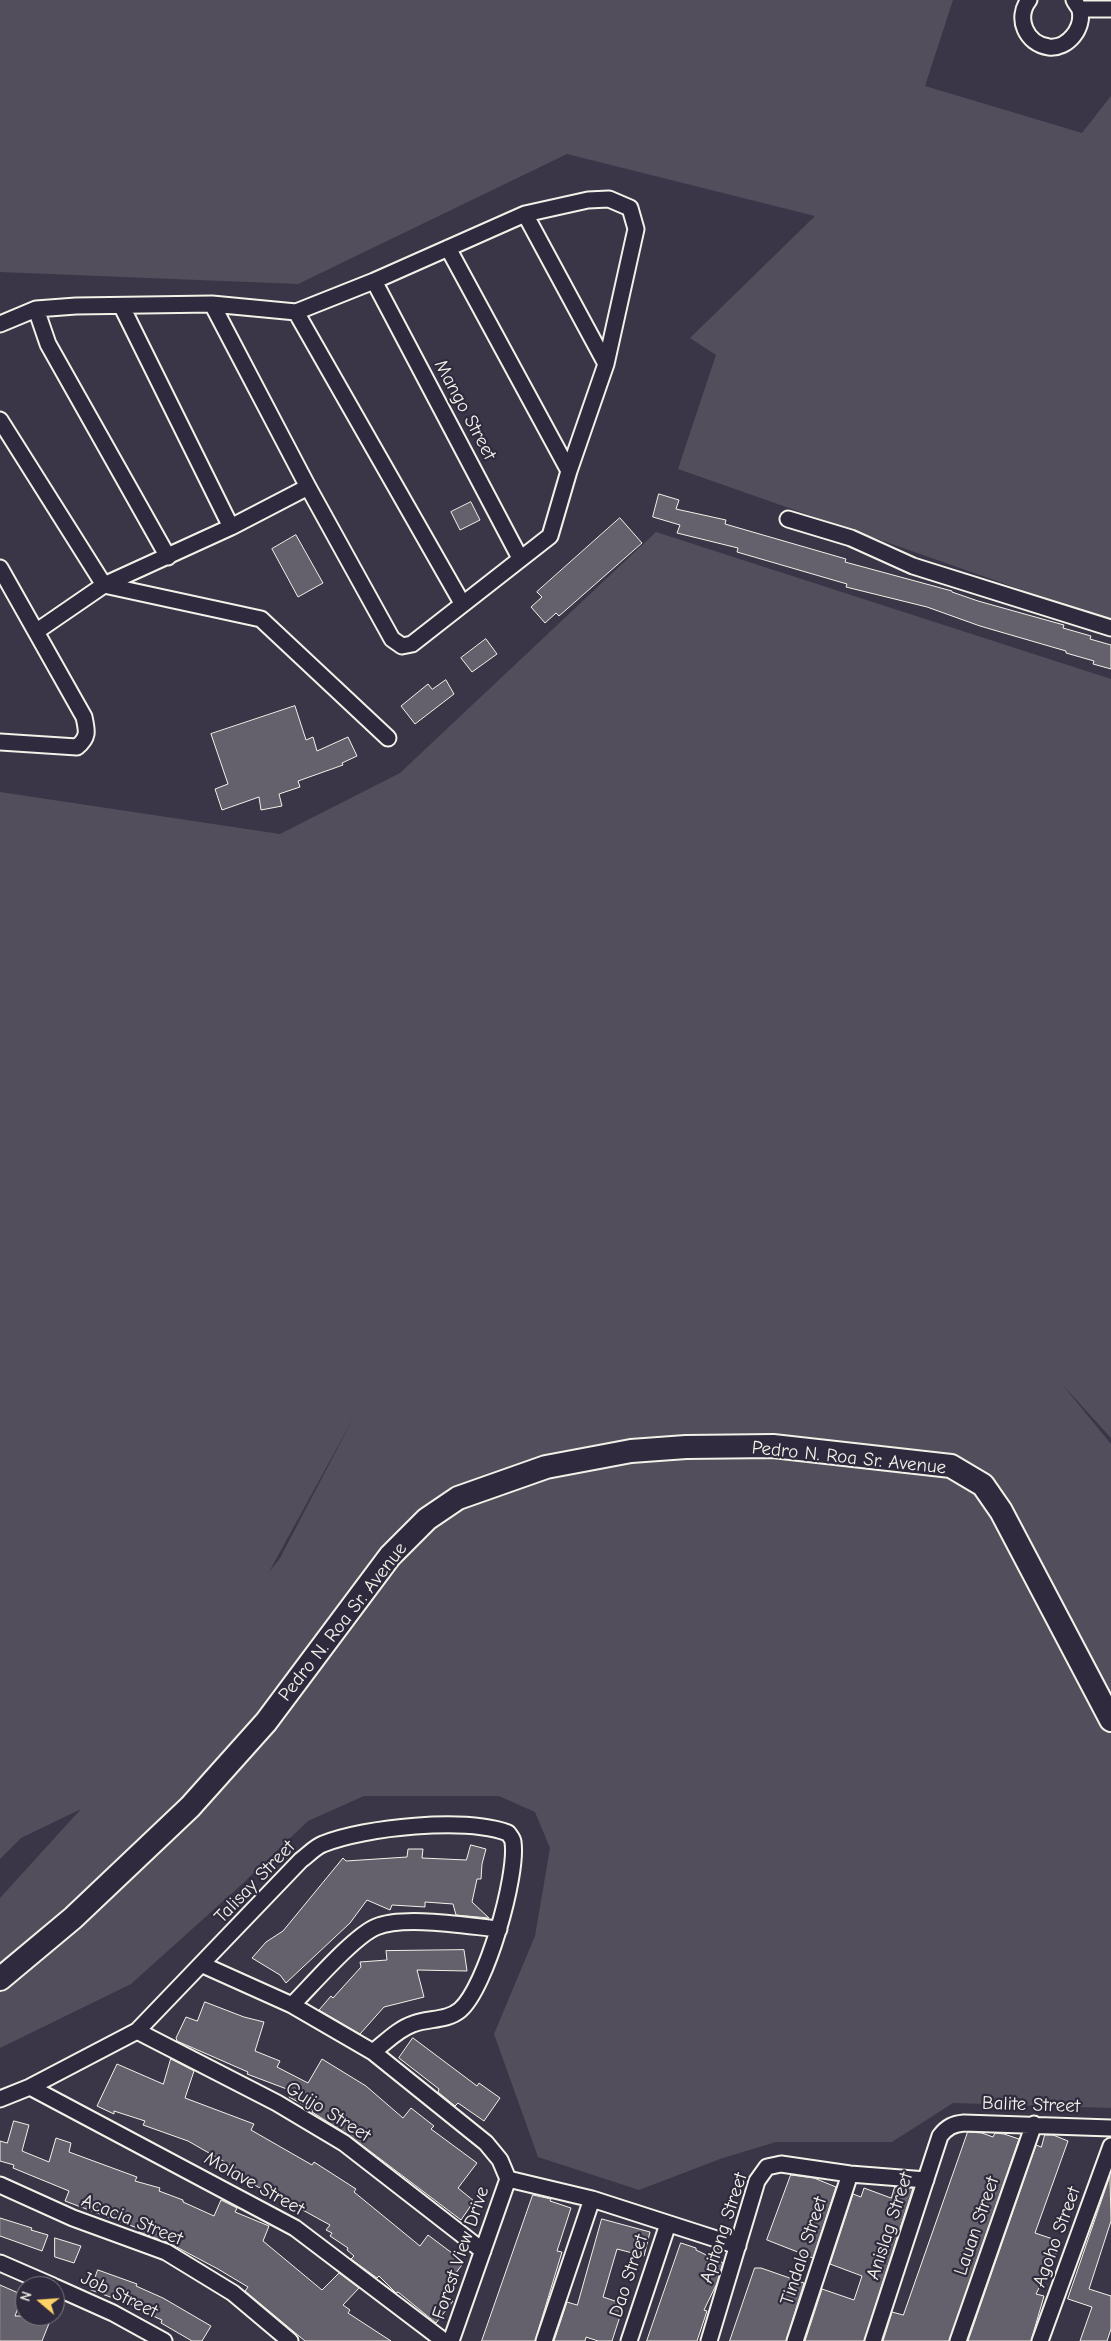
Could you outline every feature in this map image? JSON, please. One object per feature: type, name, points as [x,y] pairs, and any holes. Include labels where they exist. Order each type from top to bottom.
[{"type":"main road","name":"Pedro N. Roa Sr. Avenue","points":[[0,1978],[73,1918],[190,1807],[266,1722],[390,1556],[427,1519],[458,1498],[546,1467],[631,1451],[686,1447],[773,1446],[951,1466],[983,1485],[1001,1511],[1111,1720]]},
{"type":"street","points":[[1029,0],[1024,7],[1023,25],[1033,41],[1050,47],[1068,42],[1079,28],[1077,5],[1111,9]]},
{"type":"street","points":[[0,324],[36,310],[76,306],[122,307],[212,304],[296,312],[374,281],[525,214],[588,200],[609,199],[630,208],[636,229],[606,364],[569,471],[550,536],[412,644],[402,646],[392,639],[308,487],[212,304]]},
{"type":"street","points":[[525,214],[606,364]]},
{"type":"street","points":[[448,248],[569,471]]},
{"type":"street","name":"Mango Street","points":[[374,281],[520,558]]},
{"type":"street","points":[[122,307],[231,527]]},
{"type":"street","points":[[36,310],[48,344],[168,557]]},
{"type":"street","points":[[296,312],[462,603]]},
{"type":"street","points":[[0,420],[104,584],[261,619],[388,738]]},
{"type":"street","points":[[37,631],[104,584],[168,557],[308,487]]},
{"type":"street","points":[[788,519],[851,538],[922,569],[1111,628]]},
{"type":"street","points":[[0,568],[84,717],[88,733],[84,741],[77,747],[0,742]]},
{"type":"street","name":"Talisay Street","points":[[0,2099],[30,2087],[137,2030],[203,1965],[301,1860],[321,1845],[358,1834],[405,1826],[468,1826],[508,1832],[513,1840],[514,1858],[499,1929],[485,1972],[474,1994],[460,2011],[446,2018],[426,2020],[404,2027],[373,2052]]},
{"type":"street","points":[[292,2005],[356,1941],[376,1927],[410,1922],[499,1929]]},
{"type":"street","points":[[203,1965],[292,2005],[373,2052],[486,2143],[500,2160],[508,2179],[592,2199],[738,2246]]},
{"type":"street","name":"Guijo Street","points":[[137,2030],[277,2104],[344,2143],[482,2251]]},
{"type":"street","name":"Molave Street","points":[[30,2087],[295,2228],[444,2341]]},
{"type":"street","name":"Balite Street","points":[[950,2126],[964,2123],[1111,2128]]},
{"type":"street","name":"Lauan Street","points":[[958,2341],[1034,2124]]},
{"type":"street","name":"Anislag Street","points":[[873,2341],[940,2136],[950,2126]]},
{"type":"street","name":"Agoho Street","points":[[1040,2341],[1111,2146]]},
{"type":"street","name":"Apitong Street","points":[[708,2341],[757,2181],[766,2167],[781,2164],[850,2174],[926,2180]]},
{"type":"street","name":"Tindalo Street","points":[[795,2341],[850,2174]]},
{"type":"street","name":"Forest View Drive","points":[[451,2341],[508,2179]]},
{"type":"street","name":"Acacia Street","points":[[0,2185],[73,2218],[166,2252],[233,2293],[290,2341]]},
{"type":"street","points":[[544,2341],[592,2199]]},
{"type":"street","name":"Dao Street","points":[[629,2341],[668,2224]]},
{"type":"street","name":"Job Street","points":[[0,2263],[31,2276]]},
{"type":"street","name":"Job Street","points":[[65,2291],[114,2313],[164,2341]]},
{"type":"shaded area","points":[[0,0],[953,0],[925,86],[1082,133],[1111,96],[1111,621],[678,469],[716,355],[690,338],[815,216],[567,154],[298,284],[0,272]]},
{"type":"shaded area","points":[[656,532],[1111,679],[1111,1438],[1061,1383],[1111,1444],[1111,2108],[953,2103],[892,2142],[776,2142],[720,2159],[639,2190],[538,2157],[494,2034],[535,1936],[550,1848],[535,1812],[499,1796],[364,1796],[308,1821],[241,1885],[131,1984],[0,2048],[0,1898],[81,1809],[21,1838],[0,1859],[0,792],[280,834],[400,773]],"holes":[[[355,1415],[280,1558],[269,1572]]]},
{"type":"building","points":[[659,494],[679,500],[676,509],[726,520],[725,524],[846,559],[845,562],[952,591],[978,601],[1064,625],[1063,628],[1091,636],[1090,639],[1111,645],[1111,669],[1093,664],[1094,661],[1066,653],[1066,651],[980,626],[927,607],[846,587],[847,584],[737,552],[738,548],[677,533],[680,525],[653,517]]},
{"type":"building","points":[[471,502],[480,520],[460,530],[451,512]]},
{"type":"building","points":[[620,518],[642,543],[559,616],[556,613],[545,623],[531,607],[542,597],[537,592]]},
{"type":"building","points":[[296,535],[323,583],[298,597],[272,549]]},
{"type":"building","points":[[486,639],[497,654],[472,672],[461,658]]},
{"type":"building","points":[[446,680],[454,694],[415,724],[401,706],[428,684],[432,689]]},
{"type":"building","points":[[295,706],[306,740],[313,737],[317,751],[348,737],[357,756],[342,763],[343,765],[298,781],[300,787],[279,794],[282,806],[261,810],[259,797],[222,810],[215,789],[228,784],[211,734]]},
{"type":"building","points":[[471,1845],[486,1849],[481,1879],[477,1879],[472,1902],[489,1918],[456,1915],[453,1904],[425,1902],[425,1907],[392,1905],[390,1910],[367,1900],[350,1923],[286,1983],[280,1975],[252,1958],[266,1942],[283,1931],[343,1858],[346,1861],[407,1857],[408,1849],[423,1849],[422,1858],[466,1860]]},
{"type":"building","points":[[464,1950],[467,1971],[417,1970],[424,1997],[384,2007],[360,2034],[319,2010],[331,1996],[333,1998],[361,1967],[360,1962],[387,1960],[386,1951]]},
{"type":"building","points":[[205,2002],[244,2017],[264,2022],[255,2051],[280,2061],[277,2067],[308,2083],[322,2059],[366,2086],[403,2118],[411,2108],[434,2126],[431,2129],[477,2163],[458,2188],[474,2201],[461,2220],[350,2136],[312,2112],[313,2110],[289,2097],[292,2091],[247,2074],[248,2072],[177,2041],[176,2038],[186,2017],[197,2021]]},
{"type":"building","points":[[413,2038],[477,2086],[479,2083],[500,2098],[484,2121],[458,2103],[455,2106],[438,2092],[439,2089],[399,2058]]},
{"type":"building","points":[[171,2059],[194,2071],[185,2098],[254,2124],[251,2130],[312,2165],[314,2162],[356,2189],[354,2192],[420,2246],[428,2235],[464,2262],[442,2292],[453,2301],[436,2323],[398,2292],[396,2293],[379,2276],[377,2278],[351,2259],[354,2256],[347,2250],[348,2248],[330,2236],[332,2233],[326,2230],[330,2225],[279,2197],[278,2199],[235,2173],[237,2169],[188,2141],[143,2125],[145,2121],[114,2111],[114,2114],[97,2106],[117,2064],[163,2084]]},
{"type":"building","points":[[14,2121],[29,2125],[22,2151],[49,2162],[56,2138],[71,2143],[69,2152],[137,2177],[135,2181],[160,2188],[159,2191],[183,2200],[183,2202],[214,2216],[221,2200],[237,2208],[235,2212],[269,2226],[263,2241],[322,2290],[339,2273],[359,2288],[343,2305],[350,2310],[348,2313],[391,2341],[305,2341],[245,2291],[248,2287],[218,2269],[169,2243],[139,2232],[140,2229],[65,2201],[69,2191],[13,2168],[14,2165],[0,2161],[0,2141],[7,2143]]},
{"type":"building","points":[[968,2132],[982,2133],[993,2137],[995,2133],[1004,2134],[1019,2139],[949,2341],[883,2341],[892,2312],[903,2315]]},
{"type":"building","points":[[1045,2135],[1053,2135],[1068,2141],[1035,2233],[1062,2242],[1036,2294],[1044,2296],[1031,2341],[968,2341],[1036,2145],[1041,2147]]},
{"type":"building","points":[[791,2175],[814,2178],[836,2187],[813,2258],[767,2240]]},
{"type":"building","points":[[1110,2176],[1111,2221],[1089,2289],[1111,2296],[1111,2329],[1107,2341],[1080,2341],[1092,2307],[1068,2299]]},
{"type":"building","points":[[895,2187],[913,2188],[864,2341],[805,2341],[822,2289],[854,2300],[862,2276],[830,2264],[853,2194],[861,2197],[864,2188],[891,2198]]},
{"type":"building","points":[[533,2195],[551,2199],[550,2201],[571,2208],[557,2251],[562,2252],[535,2341],[482,2341]]},
{"type":"building","points":[[0,2218],[48,2235],[42,2251],[0,2236]]},
{"type":"building","points":[[602,2219],[650,2232],[644,2256],[617,2249],[603,2297],[624,2304],[612,2341],[598,2341],[586,2337],[585,2341],[554,2341],[567,2302],[577,2305]]},
{"type":"building","points":[[55,2238],[81,2246],[74,2263],[55,2257]]},
{"type":"building","points":[[681,2243],[696,2248],[696,2250],[723,2263],[717,2283],[704,2310],[707,2311],[697,2341],[647,2341]]},
{"type":"building","points":[[755,2268],[761,2268],[804,2283],[786,2341],[730,2341]]},
{"type":"building","points":[[98,2270],[137,2284],[136,2286],[163,2298],[211,2326],[202,2341],[192,2341],[161,2323],[162,2320],[137,2309],[138,2307],[91,2290]]},
{"type":"building","points":[[0,2285],[15,2292],[15,2326],[48,2326],[42,2341],[0,2341]]}]
